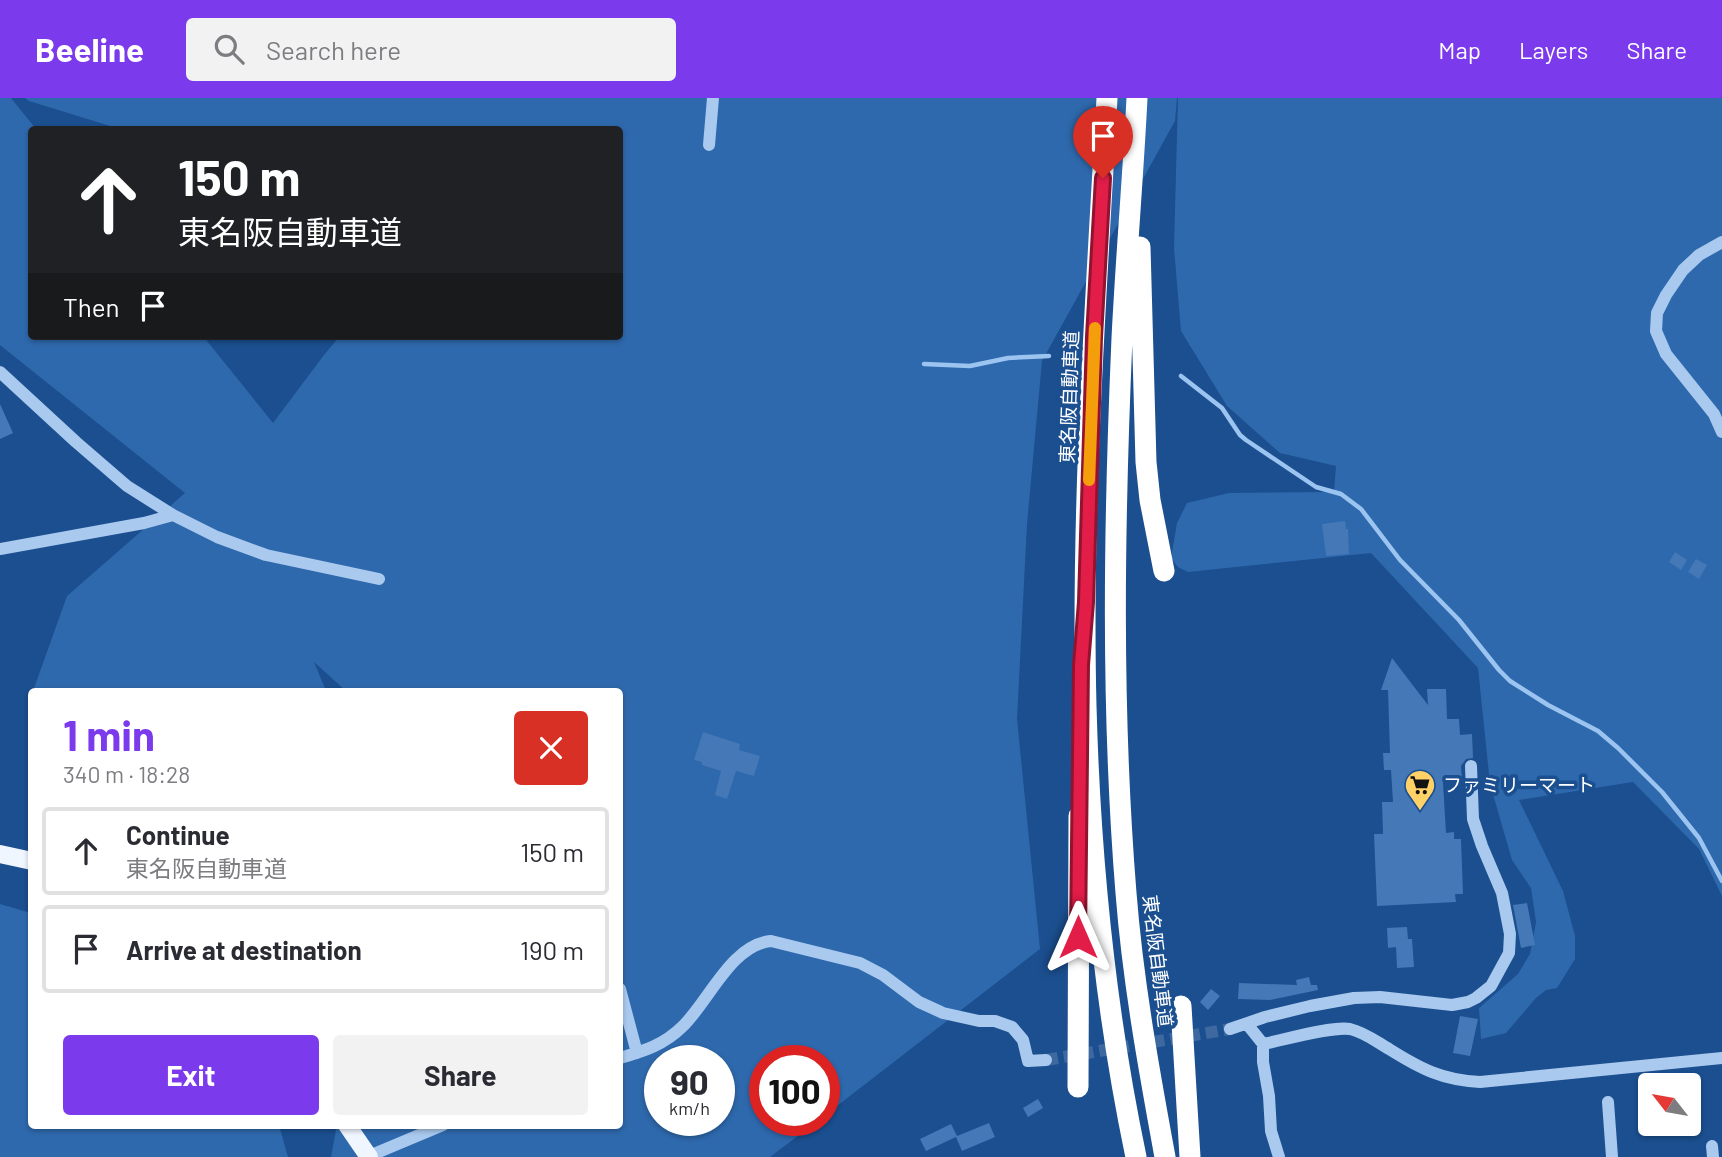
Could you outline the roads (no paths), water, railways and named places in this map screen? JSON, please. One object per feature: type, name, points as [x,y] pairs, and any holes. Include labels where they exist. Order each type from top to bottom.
[{"type":"highway","name":"東名阪自動車道","points":[[1107,98],[1094,337],[1086,602],[1086,706],[1096,883],[1107,988],[1121,1088],[1136,1157]]},
{"type":"highway","name":"東名阪自動車道","points":[[1137,100],[1122,337],[1116,494],[1116,704],[1129,920],[1142,1025],[1165,1157]]},
{"type":"highway","points":[[1137,100],[1146,462],[1150,500],[1164,570]]},
{"type":"highway","points":[[1078,1087],[1081,665],[1086,602]]},
{"type":"highway","points":[[1181,1006],[1190,1157]]},
{"type":"main road","points":[[0,854],[28,859]]},
{"type":"main road","points":[[350,1129],[369,1157]]},
{"type":"street","points":[[709,145],[713,98]]},
{"type":"street","points":[[1722,242],[1699,255],[1683,270],[1657,313],[1656,331],[1666,354],[1714,414],[1722,432]]},
{"type":"street","points":[[0,372],[127,485],[173,515],[217,537],[266,555],[379,579]]},
{"type":"street","points":[[0,549],[144,523],[173,515]]},
{"type":"street","points":[[1230,1029],[1276,1014],[1354,998],[1380,997],[1452,1005],[1476,998],[1491,986],[1509,953],[1510,934],[1502,893],[1473,819],[1471,766]]},
{"type":"street","points":[[623,1057],[657,1046],[683,1026],[732,964],[753,946],[771,941],[860,963],[883,975],[919,1002],[943,1013],[979,1021],[995,1021],[1012,1027],[1023,1040],[1028,1062],[1046,1060]]},
{"type":"street","points":[[623,1001],[636,1053]]},
{"type":"street","points":[[1247,1024],[1263,1044],[1270,1131],[1279,1157]]},
{"type":"street","points":[[1263,1044],[1347,1029],[1364,1034],[1431,1072],[1459,1081],[1480,1082],[1722,1058]]},
{"type":"street","points":[[1608,1102],[1612,1157]]},
{"type":"street","points":[[369,1157],[434,1129]]},
{"type":"waterway","points":[[924,364],[970,366],[1008,358],[1049,356]]},
{"type":"waterway","points":[[1181,376],[1222,408],[1246,440],[1316,487],[1341,494],[1361,509],[1400,560],[1459,620],[1510,681],[1598,731],[1618,748],[1662,792],[1699,838],[1722,881]]},
{"type":"tunnel","points":[[1046,1060],[1230,1029]]},
{"type":"place","name":"ファミリーマート","points":[[1420,812]]}]
